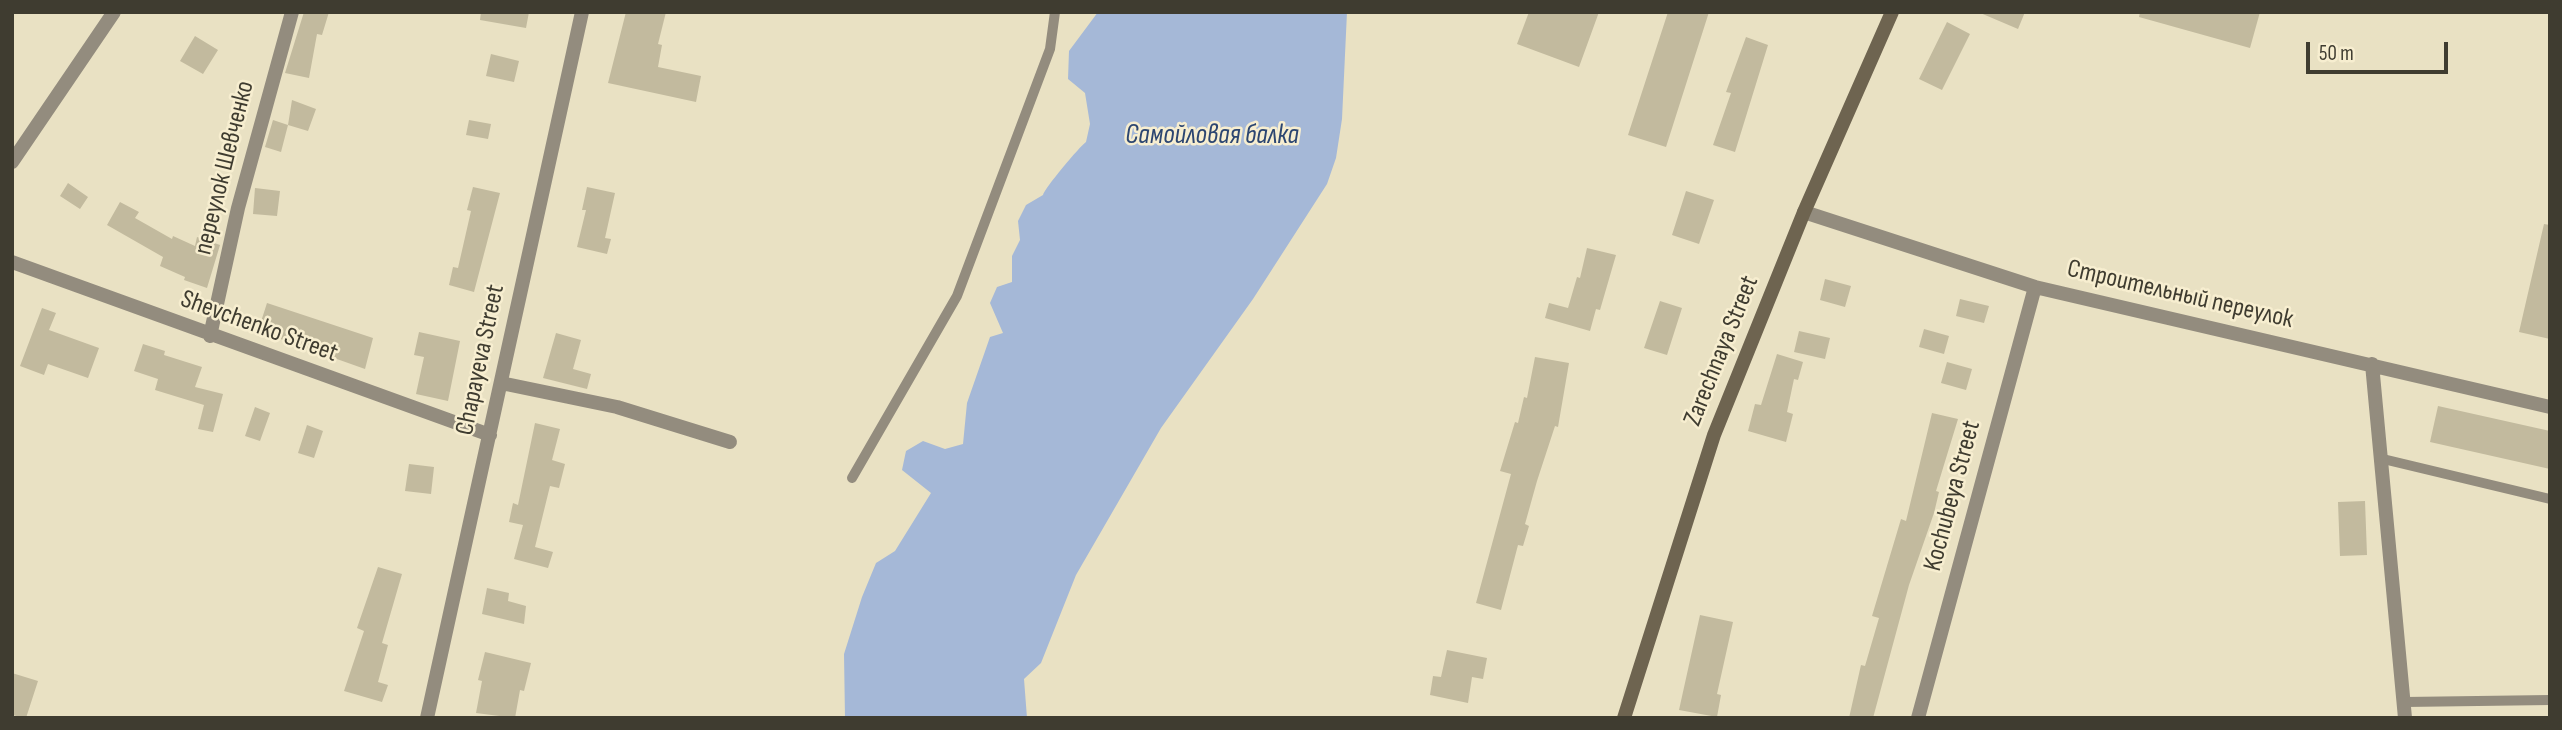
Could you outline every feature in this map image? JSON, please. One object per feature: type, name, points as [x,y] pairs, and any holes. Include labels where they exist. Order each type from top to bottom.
[{"type":"main road","name":"Zarechnaya Street","points":[[1623,718],[1714,435],[1804,212],[1892,12]]},
{"type":"street","points":[[12,162],[114,12]]},
{"type":"street","name":"переулок Шевченко","points":[[210,336],[238,208],[292,12]]},
{"type":"street","name":"Chapayeva Street","points":[[427,718],[582,12]]},
{"type":"street","name":"Строительный переулок","points":[[1804,212],[2035,287],[2550,407]]},
{"type":"street","name":"Shevchenko Street","points":[[12,262],[210,336],[490,435]]},
{"type":"street","name":"Kochubeya Street","points":[[1918,718],[2035,287]]},
{"type":"street","points":[[2372,364],[2383,459],[2405,718]]},
{"type":"street","points":[[501,383],[617,407],[730,442]]},
{"type":"lane","points":[[852,478],[957,296],[1050,49],[1055,12]]},
{"type":"lane","points":[[2383,459],[2550,499]]},
{"type":"lane","points":[[2404,702],[2550,700]]},
{"type":"water","name":"Самойловая балка","points":[[1098,12],[1347,12],[1342,119],[1336,158],[1327,184],[1253,299],[1161,428],[1076,575],[1041,663],[1024,679],[1027,718],[845,718],[844,654],[862,597],[876,563],[895,551],[931,493],[902,470],[906,451],[923,441],[945,449],[963,444],[967,403],[990,337],[1003,333],[990,303],[997,287],[1012,282],[1012,256],[1020,240],[1018,221],[1026,205],[1043,195],[1086,142],[1090,124],[1085,93],[1068,79],[1069,51]]},
{"type":"building","points":[[304,12],[329,12],[322,35],[317,34],[309,78],[285,73]]},
{"type":"building","points":[[481,12],[529,12],[526,28],[480,20]]},
{"type":"building","points":[[626,12],[666,12],[658,44],[662,45],[658,67],[701,76],[696,102],[608,83]]},
{"type":"building","points":[[1529,12],[1599,12],[1579,67],[1517,44]]},
{"type":"building","points":[[1668,12],[1709,12],[1666,147],[1628,135]]},
{"type":"building","points":[[1978,12],[2025,12],[2018,29]]},
{"type":"building","points":[[2140,12],[2260,12],[2250,48],[2139,17]]},
{"type":"building","points":[[1947,22],[1970,34],[1942,90],[1919,79]]},
{"type":"building","points":[[195,36],[218,50],[203,74],[180,61]]},
{"type":"building","points":[[1746,37],[1768,45],[1735,152],[1713,145],[1731,93],[1726,92]]},
{"type":"building","points":[[491,54],[519,61],[514,82],[486,76]]},
{"type":"building","points":[[292,100],[316,109],[308,131],[288,125]]},
{"type":"building","points":[[273,120],[288,125],[281,152],[265,147]]},
{"type":"building","points":[[469,120],[491,124],[488,139],[466,135]]},
{"type":"building","points":[[68,183],[88,197],[80,209],[60,196]]},
{"type":"building","points":[[473,187],[500,193],[474,292],[449,285],[453,267],[458,268],[471,211],[467,210]]},
{"type":"building","points":[[587,187],[615,193],[605,238],[611,239],[607,254],[577,247],[586,210],[582,210]]},
{"type":"building","points":[[255,188],[280,191],[277,216],[253,214]]},
{"type":"building","points":[[1686,191],[1714,200],[1699,244],[1672,235]]},
{"type":"building","points":[[120,202],[139,212],[135,218],[172,239],[173,236],[195,246],[197,237],[220,245],[207,288],[184,280],[185,277],[160,266],[163,257],[107,225]]},
{"type":"building","points":[[2544,224],[2550,225],[2550,339],[2519,332]]},
{"type":"building","points":[[1587,248],[1616,255],[1600,310],[1596,309],[1590,331],[1545,318],[1549,303],[1568,308],[1577,277],[1580,278]]},
{"type":"building","points":[[1825,279],[1851,286],[1845,307],[1820,300]]},
{"type":"building","points":[[1960,299],[1989,306],[1984,323],[1956,316]]},
{"type":"building","points":[[1660,301],[1682,308],[1667,355],[1644,348]]},
{"type":"building","points":[[267,303],[373,338],[365,369],[258,331]]},
{"type":"building","points":[[42,308],[56,313],[49,330],[99,348],[88,378],[48,364],[44,375],[20,366]]},
{"type":"building","points":[[1924,329],[1949,336],[1944,354],[1919,347]]},
{"type":"building","points":[[1799,331],[1830,338],[1825,359],[1794,352]]},
{"type":"building","points":[[419,332],[460,341],[448,401],[416,394],[424,357],[414,355]]},
{"type":"building","points":[[556,333],[581,340],[573,369],[591,374],[587,389],[543,378]]},
{"type":"building","points":[[143,344],[165,351],[164,355],[202,367],[195,387],[223,394],[213,432],[198,429],[204,405],[155,390],[158,379],[134,371]]},
{"type":"building","points":[[1777,354],[1803,362],[1798,380],[1794,379],[1787,412],[1793,414],[1786,442],[1748,431],[1755,404],[1761,405]]},
{"type":"building","points":[[1535,357],[1569,363],[1558,427],[1555,426],[1537,481],[1525,524],[1529,526],[1523,546],[1518,545],[1501,610],[1476,603],[1511,474],[1500,471],[1515,422],[1518,423],[1524,397],[1527,398]]},
{"type":"building","points":[[1947,362],[1972,369],[1966,390],[1941,383]]},
{"type":"building","points":[[2438,406],[2550,431],[2550,469],[2430,442]]},
{"type":"building","points":[[255,407],[270,413],[260,441],[245,436]]},
{"type":"building","points":[[1932,413],[1958,419],[1936,491],[1939,492],[1934,513],[1909,585],[1873,718],[1849,718],[1861,665],[1865,666],[1879,618],[1872,616],[1901,519],[1906,521]]},
{"type":"building","points":[[535,423],[560,429],[552,460],[565,464],[559,488],[550,486],[535,547],[553,552],[548,568],[514,559],[523,525],[509,522],[513,503],[518,505]]},
{"type":"building","points":[[307,425],[323,431],[314,458],[298,453]]},
{"type":"building","points":[[409,464],[434,467],[431,494],[405,491]]},
{"type":"building","points":[[2365,501],[2367,555],[2340,556],[2338,502]]},
{"type":"building","points":[[378,567],[402,574],[382,643],[388,645],[378,682],[388,685],[382,702],[344,691],[364,631],[357,628]]},
{"type":"building","points":[[487,588],[509,593],[508,601],[526,606],[524,624],[482,614]]},
{"type":"building","points":[[1700,615],[1733,622],[1717,694],[1721,695],[1717,717],[1679,710]]},
{"type":"building","points":[[1447,650],[1487,658],[1483,679],[1472,677],[1468,703],[1430,695],[1433,676],[1441,677]]},
{"type":"building","points":[[485,652],[531,663],[524,691],[520,690],[515,718],[476,713],[482,681],[478,680]]},
{"type":"building","points":[[12,673],[38,681],[26,718],[12,715]]}]
